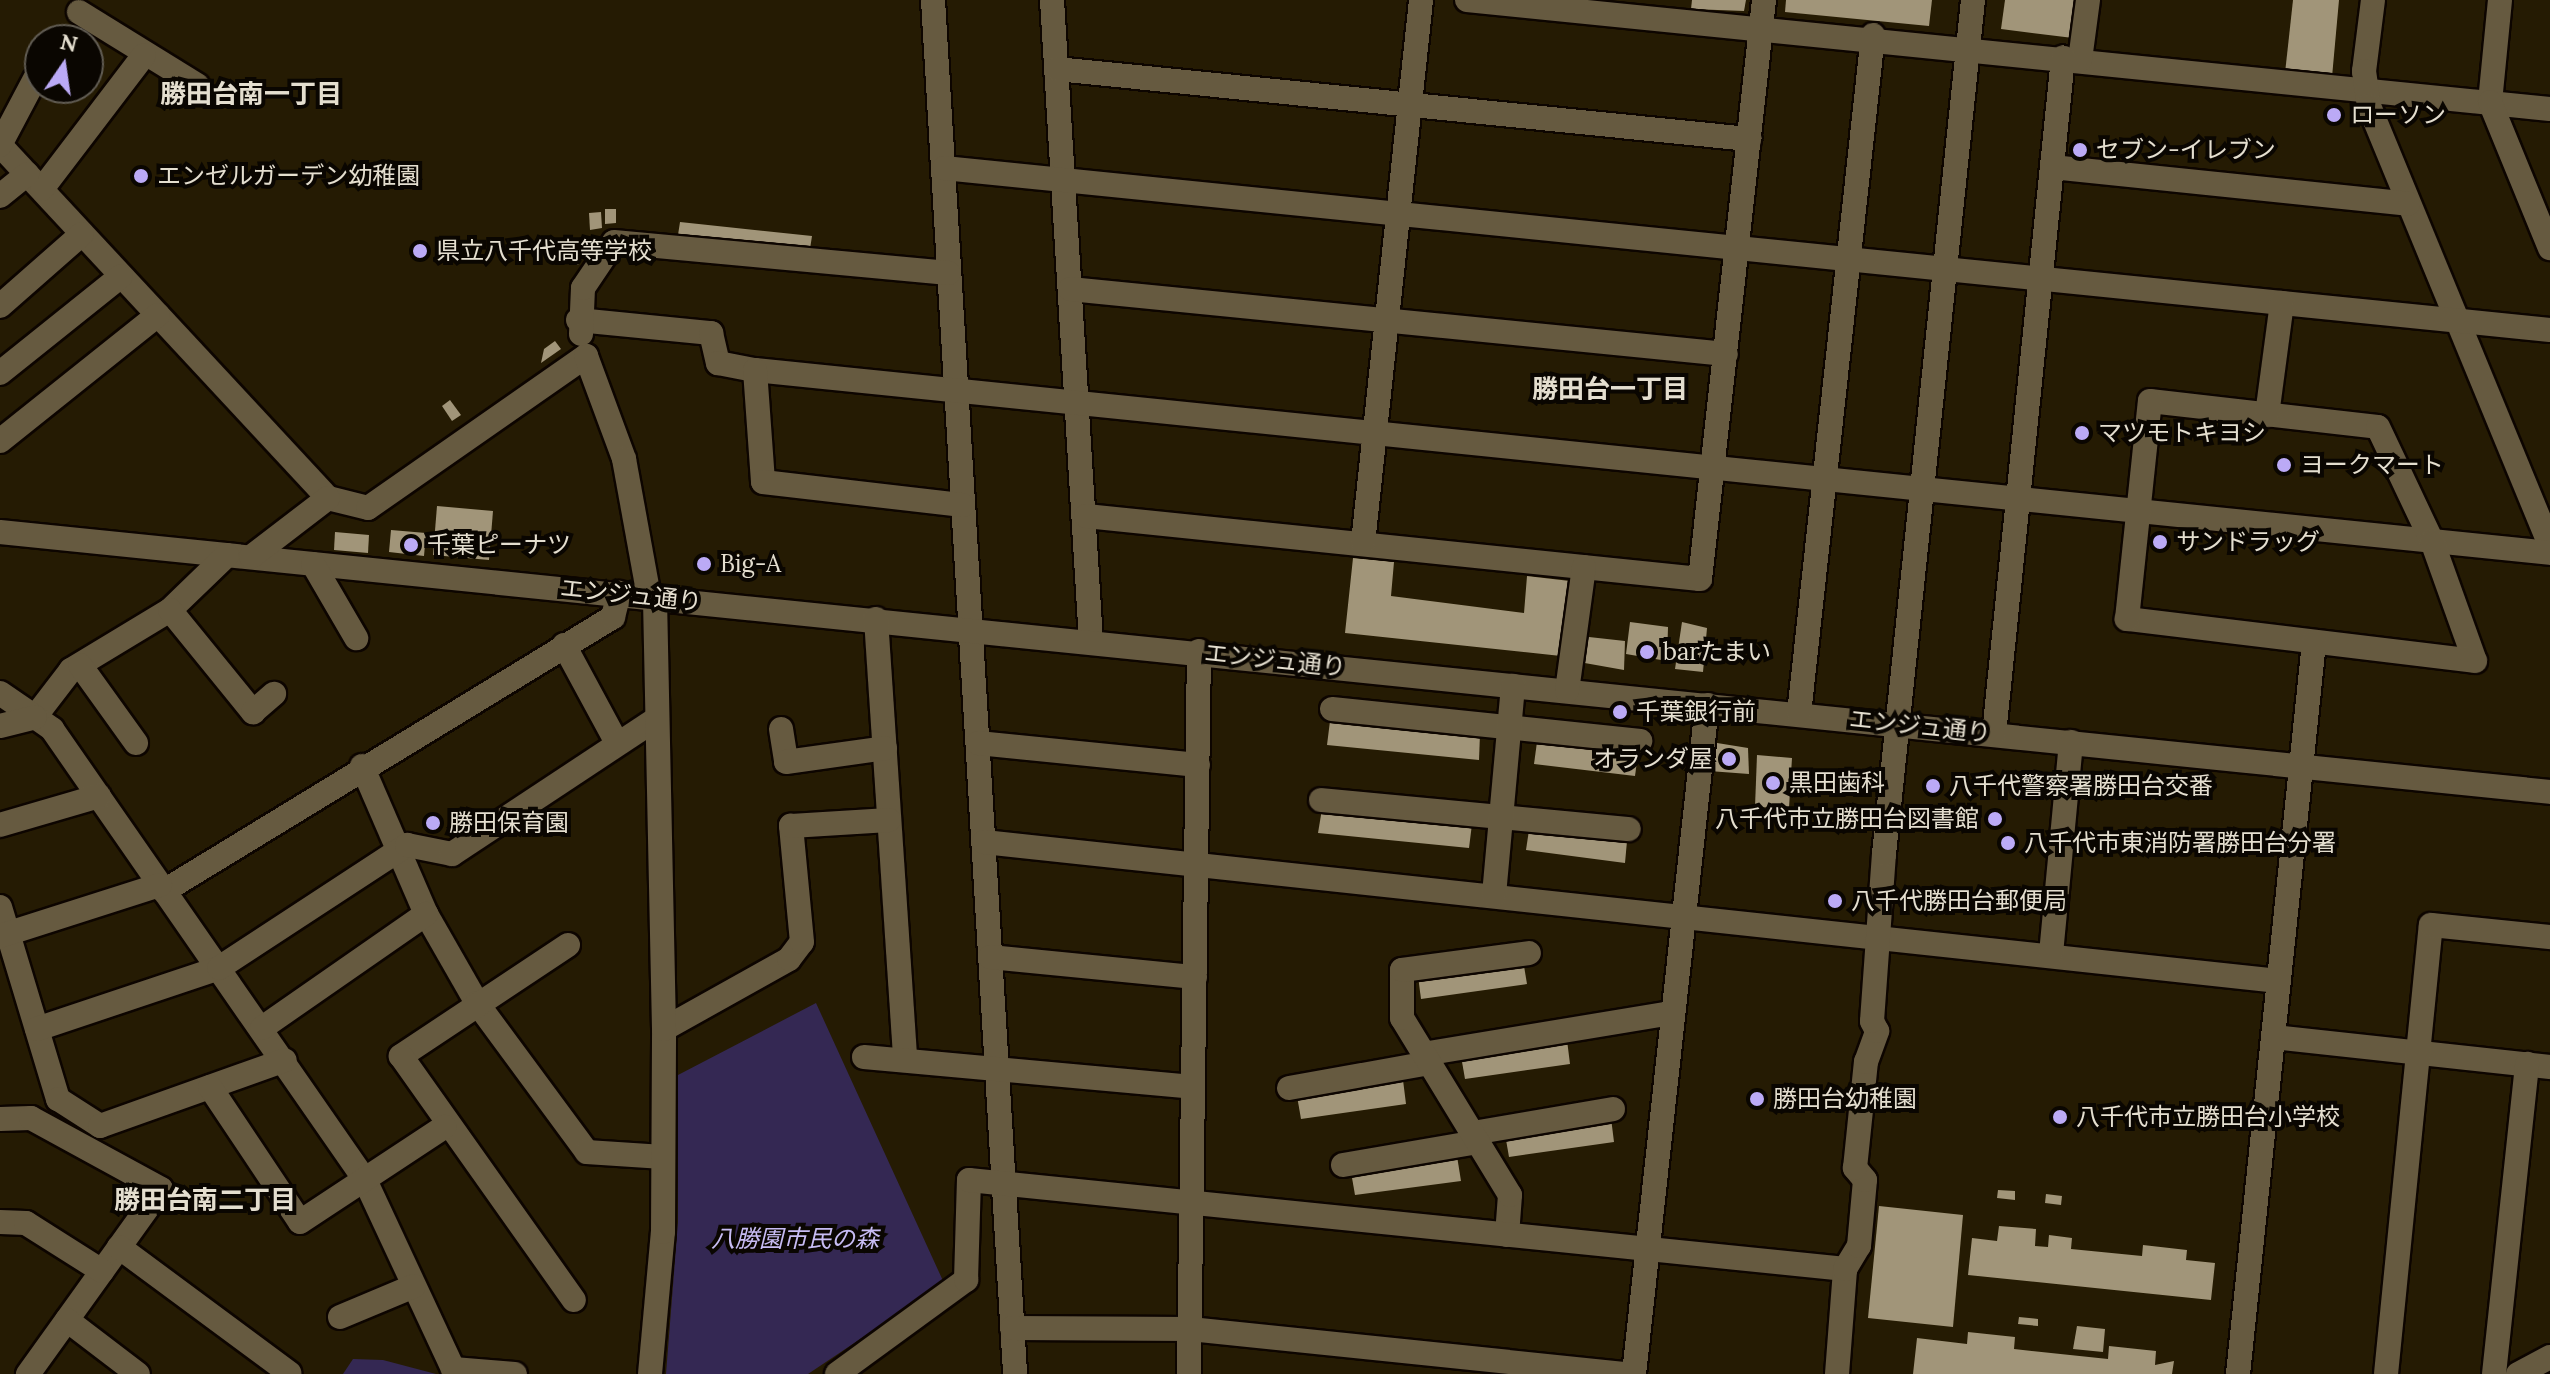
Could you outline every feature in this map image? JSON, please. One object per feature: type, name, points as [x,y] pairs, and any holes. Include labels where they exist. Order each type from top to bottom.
[{"type":"street","points":[[933,0],[1015,1374]]},
{"type":"street","points":[[1052,0],[1086,516],[1091,641]]},
{"type":"street","points":[[1363,543],[1421,0]]},
{"type":"street","points":[[1467,0],[1682,10],[1760,27],[1873,35],[2072,59],[2364,85],[2550,109]]},
{"type":"street","points":[[1086,516],[1700,579],[1715,468],[1764,0]]},
{"type":"street","points":[[1837,1374],[1845,1269],[1859,1246],[1863,1207],[1865,1180],[1855,1168],[1866,1062],[1877,1031],[1879,936],[1973,0]]},
{"type":"street","points":[[1994,734],[2052,167],[2072,59],[2088,0]]},
{"type":"street","points":[[2373,0],[2364,85],[2454,320],[2550,545]]},
{"type":"street","points":[[2500,0],[2490,102],[2545,223],[2550,248]]},
{"type":"street","points":[[79,12],[197,85]]},
{"type":"street","points":[[1799,714],[1873,35]]},
{"type":"street","points":[[0,196],[34,182],[144,55]]},
{"type":"street","points":[[1057,69],[1749,139]]},
{"type":"street","points":[[24,100],[0,145],[328,498],[368,508],[586,356]]},
{"type":"street","points":[[2052,167],[2408,204]]},
{"type":"street","points":[[944,168],[2550,330]]},
{"type":"street","points":[[0,306],[82,234]]},
{"type":"street","points":[[650,1374],[663,1157],[664,1029],[652,597],[624,459],[586,356],[578,320],[583,288],[614,242],[949,273]]},
{"type":"street","points":[[0,373],[121,276]]},
{"type":"street","points":[[1070,289],[1726,354]]},
{"type":"street","points":[[2267,415],[2282,303]]},
{"type":"street","points":[[0,441],[158,315]]},
{"type":"street","points":[[578,320],[711,333],[718,363],[755,370],[2550,553]]},
{"type":"street","points":[[755,370],[763,482],[963,505]]},
{"type":"street","points":[[2150,401],[2378,427],[2432,541],[2475,661],[2127,619],[2136,510],[2150,401]]},
{"type":"street","points":[[251,557],[328,498]]},
{"type":"street","name":"エンジュ通り","points":[[0,532],[1199,651],[2550,792]]},
{"type":"street","points":[[0,726],[35,717],[80,665],[170,610],[227,555]]},
{"type":"street","points":[[313,564],[356,638]]},
{"type":"street","points":[[1567,691],[1584,567]]},
{"type":"street","points":[[4,935],[162,888],[613,617],[619,593]]},
{"type":"street","points":[[170,610],[253,712],[274,694]]},
{"type":"street","points":[[876,619],[905,1060]]},
{"type":"street","points":[[2238,1374],[2314,642]]},
{"type":"street","points":[[564,645],[617,743]]},
{"type":"street","points":[[1189,1374],[1199,651]]},
{"type":"street","points":[[80,665],[136,743]]},
{"type":"street","points":[[1494,895],[1513,686]]},
{"type":"street","points":[[0,693],[35,717],[99,796],[285,1060],[365,1180],[453,1369],[515,1374]]},
{"type":"street","points":[[1634,1374],[1645,1249],[1707,705]]},
{"type":"street","points":[[1332,709],[1640,741]]},
{"type":"street","points":[[37,1029],[219,968],[407,845],[452,854],[656,719]]},
{"type":"street","points":[[781,729],[786,762],[885,748]]},
{"type":"street","points":[[2051,954],[2071,742]]},
{"type":"street","points":[[978,743],[1198,765]]},
{"type":"street","points":[[362,766],[396,851],[426,914],[477,1003],[587,1152],[663,1157]]},
{"type":"street","points":[[0,825],[99,796]]},
{"type":"street","points":[[1321,800],[1629,829]]},
{"type":"street","points":[[664,1029],[789,959],[802,942],[791,826],[889,820]]},
{"type":"street","points":[[984,842],[1682,914],[2279,981]]},
{"type":"street","points":[[0,907],[4,935],[58,1099],[100,1126],[285,1060]]},
{"type":"street","points":[[262,1028],[426,914]]},
{"type":"street","points":[[2386,1374],[2431,925],[2550,937]]},
{"type":"street","points":[[568,945],[401,1056],[444,1127],[574,1300]]},
{"type":"street","points":[[1507,1235],[1510,1195],[1402,1018],[1402,970],[1529,953]]},
{"type":"street","points":[[990,957],[1195,977]]},
{"type":"street","points":[[1289,1088],[1427,1058],[1671,1013]]},
{"type":"street","points":[[2274,1037],[2539,1066],[2494,1374]]},
{"type":"street","points":[[864,1057],[1193,1087]]},
{"type":"street","points":[[210,1087],[300,1222],[444,1127]]},
{"type":"street","points":[[1343,1165],[1613,1109]]},
{"type":"street","points":[[0,1119],[31,1118],[161,1189],[28,1374]]},
{"type":"street","points":[[837,1374],[966,1280],[969,1180],[1845,1269]]},
{"type":"street","points":[[0,1222],[26,1223],[102,1271]]},
{"type":"street","points":[[119,1247],[289,1373]]},
{"type":"street","points":[[340,1317],[414,1286]]},
{"type":"street","points":[[67,1320],[138,1374]]},
{"type":"street","points":[[1012,1328],[1190,1329],[1624,1374]]},
{"type":"street","points":[[2518,1374],[2550,1357]]},
{"type":"green space","name":"八勝園市民の森","points":[[816,1003],[944,1283],[808,1374],[666,1374],[678,1222],[678,1075]]},
{"type":"green space","points":[[353,1359],[383,1360],[436,1374],[343,1374]]},
{"type":"building","points":[[1692,0],[1746,0],[1744,11],[1691,9]]},
{"type":"building","points":[[1786,0],[1932,0],[1929,26],[1785,12]]},
{"type":"building","points":[[2005,0],[2078,0],[2073,38],[2001,29]]},
{"type":"building","points":[[2293,0],[2339,0],[2332,77],[2285,73]]},
{"type":"building","points":[[605,209],[616,209],[616,223],[605,224]]},
{"type":"building","points":[[601,212],[602,228],[590,230],[589,213]]},
{"type":"building","points":[[680,222],[812,236],[810,249],[678,235]]},
{"type":"building","points":[[579,240],[589,246],[578,265],[567,258]]},
{"type":"building","points":[[555,341],[561,349],[541,363],[544,349]]},
{"type":"building","points":[[450,400],[461,415],[452,421],[442,406]]},
{"type":"building","points":[[437,506],[493,511],[489,560],[433,555]]},
{"type":"building","points":[[391,530],[426,533],[424,556],[389,552]]},
{"type":"building","points":[[335,532],[369,535],[368,553],[334,550]]},
{"type":"building","points":[[1353,558],[1394,562],[1391,596],[1524,613],[1527,576],[1570,581],[1561,656],[1345,633]]},
{"type":"building","points":[[1630,622],[1668,627],[1667,661],[1626,654]]},
{"type":"building","points":[[1682,622],[1707,628],[1703,672],[1675,669]]},
{"type":"building","points":[[1580,636],[1625,641],[1624,670],[1579,662]]},
{"type":"building","points":[[1330,721],[1480,734],[1479,760],[1327,745]]},
{"type":"building","points":[[1537,742],[1638,754],[1635,776],[1534,764]]},
{"type":"building","name":"オランダ屋","points":[[1711,742],[1748,748],[1749,774],[1709,771]]},
{"type":"building","name":"黒田歯科","points":[[1757,755],[1792,758],[1789,808],[1755,807]]},
{"type":"building","points":[[1322,809],[1472,824],[1469,848],[1318,833]]},
{"type":"building","points":[[1529,830],[1627,841],[1625,863],[1526,850]]},
{"type":"building","points":[[1523,960],[1527,984],[1421,999],[1418,976]]},
{"type":"building","points":[[1567,1040],[1570,1064],[1465,1079],[1461,1056]]},
{"type":"building","points":[[1403,1080],[1406,1104],[1301,1119],[1297,1096]]},
{"type":"building","points":[[1611,1118],[1614,1142],[1509,1157],[1505,1134]]},
{"type":"building","points":[[1457,1156],[1461,1181],[1355,1195],[1351,1172]]},
{"type":"building","points":[[1998,1190],[2015,1191],[2015,1200],[1997,1198]]},
{"type":"building","points":[[2046,1194],[2062,1196],[2061,1205],[2045,1203]]},
{"type":"building","points":[[1879,1206],[1963,1215],[1953,1327],[1868,1318]]},
{"type":"building","points":[[1999,1226],[2036,1229],[2035,1246],[2048,1247],[2049,1235],[2072,1238],[2071,1249],[2142,1256],[2143,1245],[2187,1250],[2186,1260],[2215,1263],[2211,1300],[1968,1275],[1972,1238],[1997,1241]]},
{"type":"building","points":[[2019,1317],[2038,1319],[2038,1326],[2018,1324]]},
{"type":"building","points":[[2077,1326],[2105,1329],[2103,1352],[2073,1349]]},
{"type":"building","points":[[1968,1332],[2015,1337],[2014,1349],[2108,1359],[2109,1346],[2156,1351],[2155,1365],[2174,1361],[2172,1374],[1913,1374],[1917,1338],[1967,1344]]},
{"type":"place","name":"ローソン","points":[[2334,115]]},
{"type":"place","name":"セブン-イレブン","points":[[2080,150]]},
{"type":"place","name":"エンゼルガーデン幼稚園","points":[[141,176]]},
{"type":"place","name":"県立八千代高等学校","points":[[420,251]]},
{"type":"place","name":"マツモトキヨシ","points":[[2082,433]]},
{"type":"place","name":"ヨークマート","points":[[2284,465]]},
{"type":"place","name":"サンドラッグ","points":[[2160,542]]},
{"type":"place","name":"千葉ピーナツ","points":[[411,545]]},
{"type":"place","name":"Big-A","points":[[704,564]]},
{"type":"place","name":"barたまい","points":[[1647,652]]},
{"type":"place","name":"千葉銀行前","points":[[1620,712]]},
{"type":"place","name":"オランダ屋","points":[[1729,759]]},
{"type":"place","name":"黒田歯科","points":[[1773,783]]},
{"type":"place","name":"八千代警察署勝田台交番","points":[[1933,786]]},
{"type":"place","name":"八千代市立勝田台図書館","points":[[1995,819]]},
{"type":"place","name":"勝田保育園","points":[[433,823]]},
{"type":"place","name":"八千代市東消防署勝田台分署","points":[[2008,843]]},
{"type":"place","name":"八千代勝田台郵便局","points":[[1835,901]]},
{"type":"place","name":"勝田台幼稚園","points":[[1757,1099]]},
{"type":"place","name":"八千代市立勝田台小学校","points":[[2060,1117]]},
{"type":"district","name":"勝田台南一丁目","points":[[251,94]]},
{"type":"district","name":"勝田台一丁目","points":[[1610,389]]},
{"type":"district","name":"勝田台南二丁目","points":[[205,1200]]}]
